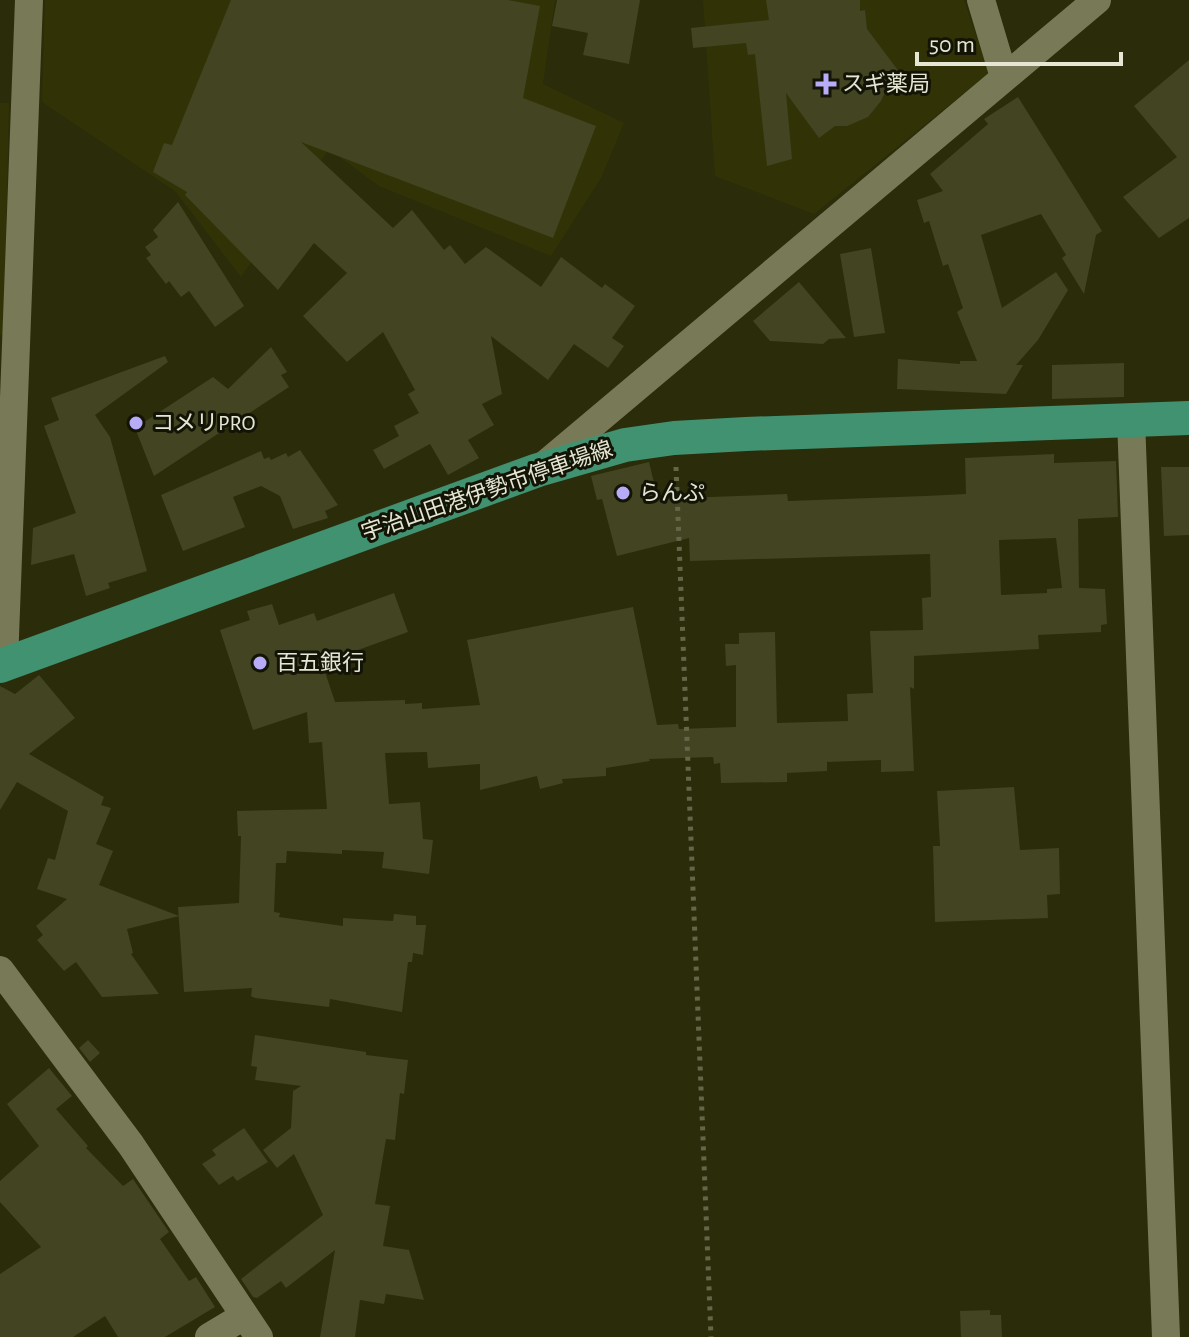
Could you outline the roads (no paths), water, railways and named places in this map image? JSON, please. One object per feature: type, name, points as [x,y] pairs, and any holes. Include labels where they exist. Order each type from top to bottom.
[{"type":"main road","name":"宇治山田港伊勢市停車場線","points":[[2,664],[538,470],[625,445],[674,438],[1189,418]]},
{"type":"street","points":[[981,0],[1004,77]]},
{"type":"street","points":[[538,470],[1097,0]]},
{"type":"street","points":[[2,664],[27,1]]},
{"type":"street","points":[[1131,420],[1166,1337]]},
{"type":"street","points":[[0,970],[131,1145],[252,1326],[209,1337]]},
{"type":"place","name":"スギ薬局","points":[[826,84]]},
{"type":"place","name":"コメリPRO","points":[[136,423]]},
{"type":"place","name":"らんぷ","points":[[623,493]]},
{"type":"place","name":"百五銀行","points":[[260,663]]}]
